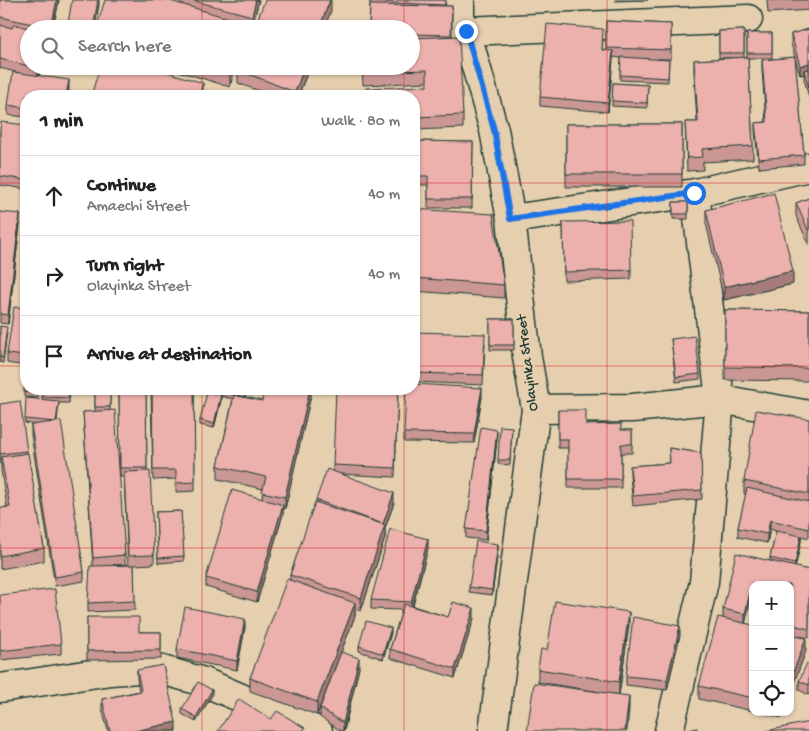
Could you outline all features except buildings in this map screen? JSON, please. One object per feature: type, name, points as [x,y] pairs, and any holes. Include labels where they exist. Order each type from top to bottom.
[{"type":"street","points":[[462,16],[748,19]]},
{"type":"street","name":"Olayinka Street","points":[[462,16],[494,130],[510,219],[527,357],[536,409],[493,731]]},
{"type":"street","points":[[510,219],[694,193],[809,167]]},
{"type":"street","points":[[669,731],[704,582],[720,399],[694,193]]},
{"type":"street","points":[[536,409],[633,408],[720,399],[809,415]]},
{"type":"street","points":[[0,688],[110,671],[155,668],[204,682],[318,731]]},
{"type":"route","points":[[466,31],[494,130],[510,219],[694,193]]}]
